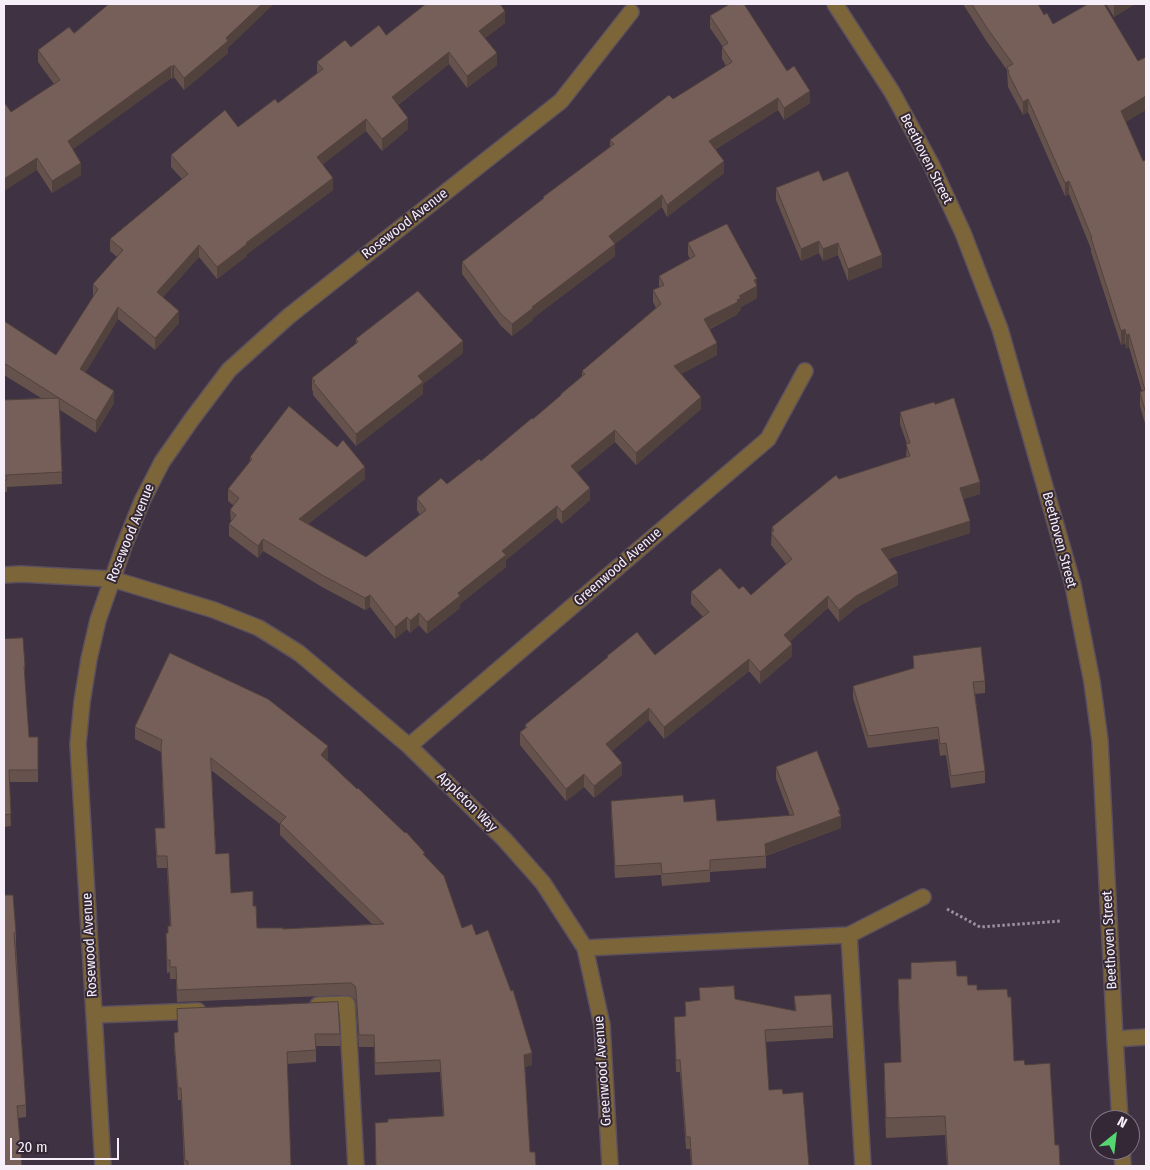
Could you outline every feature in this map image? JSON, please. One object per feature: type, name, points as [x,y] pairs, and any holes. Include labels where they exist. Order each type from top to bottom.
[{"type":"street","name":"Beethoven Street","points":[[835,4],[892,92],[931,164],[963,233],[1000,329],[1073,585],[1092,682],[1100,741],[1119,1110]]},
{"type":"street","name":"Rosewood Avenue","points":[[103,1166],[78,744],[82,702],[98,620],[142,501],[162,462],[229,370],[289,316],[561,101],[631,12]]},
{"type":"street","name":"Greenwood Avenue","points":[[409,746],[768,438],[805,371]]},
{"type":"street","name":"Appleton Way","points":[[4,575],[21,574],[112,579],[214,610],[259,628],[300,653],[409,746],[504,839],[543,883],[585,948]]},
{"type":"street","points":[[585,948],[849,935],[923,897]]},
{"type":"street","points":[[849,935],[863,1166]]},
{"type":"street","name":"Greenwood Avenue","points":[[585,948],[602,1025],[610,1166]]},
{"type":"street","points":[[307,1006],[347,1004],[356,1166]]},
{"type":"street","points":[[94,1015],[209,1010]]},
{"type":"street","points":[[1115,1039],[1146,1037]]},
{"type":"path","points":[[923,897],[980,927],[1061,921]]},
{"type":"building","points":[[109,4],[262,4],[226,38],[228,41],[184,78],[174,65],[171,66],[68,141],[81,163],[52,181],[37,158],[4,179],[4,102],[11,112],[60,80],[38,50],[69,27],[74,33]]},
{"type":"building","points":[[426,4],[500,4],[505,11],[479,31],[497,53],[467,76],[449,52],[392,97],[408,118],[382,139],[366,119],[317,157],[333,178],[217,267],[199,245],[157,292],[179,311],[155,338],[118,307],[80,369],[114,391],[96,421],[4,363],[4,321],[56,355],[98,289],[93,284],[123,250],[110,239],[188,174],[171,155],[225,110],[238,127],[275,99],[278,103],[323,69],[317,62],[345,40],[351,47],[379,25],[386,35]]},
{"type":"building","points":[[730,4],[744,4],[787,71],[794,66],[810,91],[784,108],[778,98],[709,141],[724,161],[667,205],[662,195],[609,236],[615,244],[512,324],[501,314],[462,262],[543,197],[614,144],[610,140],[669,95],[673,99],[732,62],[722,47],[728,43],[710,16]]},
{"type":"building","points":[[972,4],[1038,4],[1044,15],[1047,13],[1053,24],[1088,4],[1104,4],[1138,61],[1146,57],[1146,96],[1121,111],[1143,161],[1146,160],[1146,414],[1140,392],[1145,390],[1129,334],[1126,335],[1125,329],[1121,331],[1092,238],[1069,181],[1065,183],[1028,99],[1023,102],[1008,73],[1007,67],[1013,64]]},
{"type":"building","points":[[819,171],[823,181],[848,171],[882,255],[848,269],[838,243],[823,249],[819,241],[801,249],[776,188]]},
{"type":"building","points":[[727,224],[757,279],[754,280],[757,286],[739,296],[741,298],[737,300],[738,302],[704,319],[717,343],[674,366],[701,397],[636,453],[615,430],[571,466],[590,488],[562,512],[557,506],[502,551],[506,555],[458,593],[460,596],[427,622],[419,613],[410,621],[407,617],[395,627],[370,595],[365,598],[322,575],[263,539],[258,546],[229,524],[236,515],[230,510],[239,498],[228,489],[252,459],[250,457],[289,406],[337,447],[343,440],[365,467],[299,519],[366,557],[426,510],[417,498],[441,478],[447,484],[479,459],[481,461],[561,395],[585,374],[582,371],[661,304],[653,290],[664,285],[659,276],[695,256],[688,243]]},
{"type":"building","points":[[418,291],[463,341],[418,376],[423,382],[356,434],[313,382],[315,381],[312,378],[358,342],[356,339]]},
{"type":"building","points":[[59,398],[62,472],[6,475],[7,480],[4,480],[4,400]]},
{"type":"building","points":[[954,398],[980,482],[960,488],[970,521],[881,549],[898,573],[856,596],[839,610],[828,596],[784,635],[792,644],[760,672],[749,659],[664,727],[649,708],[606,744],[622,763],[594,786],[584,774],[566,789],[520,732],[527,727],[525,725],[637,632],[655,655],[709,612],[691,592],[720,568],[739,589],[743,586],[751,595],[792,559],[771,533],[774,531],[772,527],[836,475],[839,479],[910,456],[906,444],[910,443],[900,412]]},
{"type":"building","points":[[23,638],[29,737],[38,737],[38,770],[9,770],[11,814],[4,815],[4,639]]},
{"type":"building","points":[[981,647],[985,681],[973,682],[985,771],[951,776],[946,743],[940,744],[938,727],[868,736],[853,686],[914,668],[913,656]]},
{"type":"building","points":[[170,653],[268,699],[328,746],[321,755],[406,832],[425,853],[423,854],[444,876],[462,928],[472,924],[476,935],[488,930],[511,991],[513,990],[532,1053],[524,1055],[530,1152],[535,1152],[536,1166],[376,1166],[375,1123],[388,1122],[388,1119],[444,1116],[440,1060],[375,1063],[374,1035],[359,1035],[356,991],[355,986],[351,983],[177,990],[176,967],[170,967],[170,960],[167,960],[166,933],[168,933],[168,926],[171,926],[167,856],[157,856],[155,828],[165,828],[162,740],[135,727]],"holes":[[[211,758],[286,817],[280,823],[384,924],[283,929],[257,928],[256,906],[253,906],[253,891],[231,893],[229,853],[216,854]]]},
{"type":"building","points":[[817,751],[841,816],[765,844],[766,856],[710,860],[710,870],[662,874],[661,863],[615,866],[611,801],[683,795],[684,802],[715,799],[717,821],[794,815],[776,767]]},
{"type":"building","points":[[4,895],[13,895],[16,933],[14,933],[26,1105],[17,1106],[22,1166],[4,1166]]},
{"type":"building","points":[[956,961],[957,976],[967,976],[968,985],[977,985],[977,990],[1007,989],[1008,997],[1011,997],[1014,1061],[1024,1060],[1025,1065],[1050,1063],[1055,1145],[1059,1145],[1060,1166],[948,1166],[945,1116],[886,1118],[884,1063],[901,1062],[898,979],[911,979],[911,963]]},
{"type":"building","points":[[734,986],[735,999],[796,1011],[794,996],[831,994],[833,1026],[765,1030],[769,1090],[782,1089],[783,1094],[803,1092],[809,1166],[692,1166],[690,1137],[686,1137],[680,1060],[676,1060],[674,1017],[686,1016],[685,1002],[700,1000],[699,988]]},
{"type":"building","points":[[338,1002],[340,1034],[315,1034],[316,1050],[287,1052],[291,1166],[188,1166],[188,1161],[185,1161],[181,1088],[178,1088],[175,1052],[174,1033],[178,1032],[177,1009]]}]
